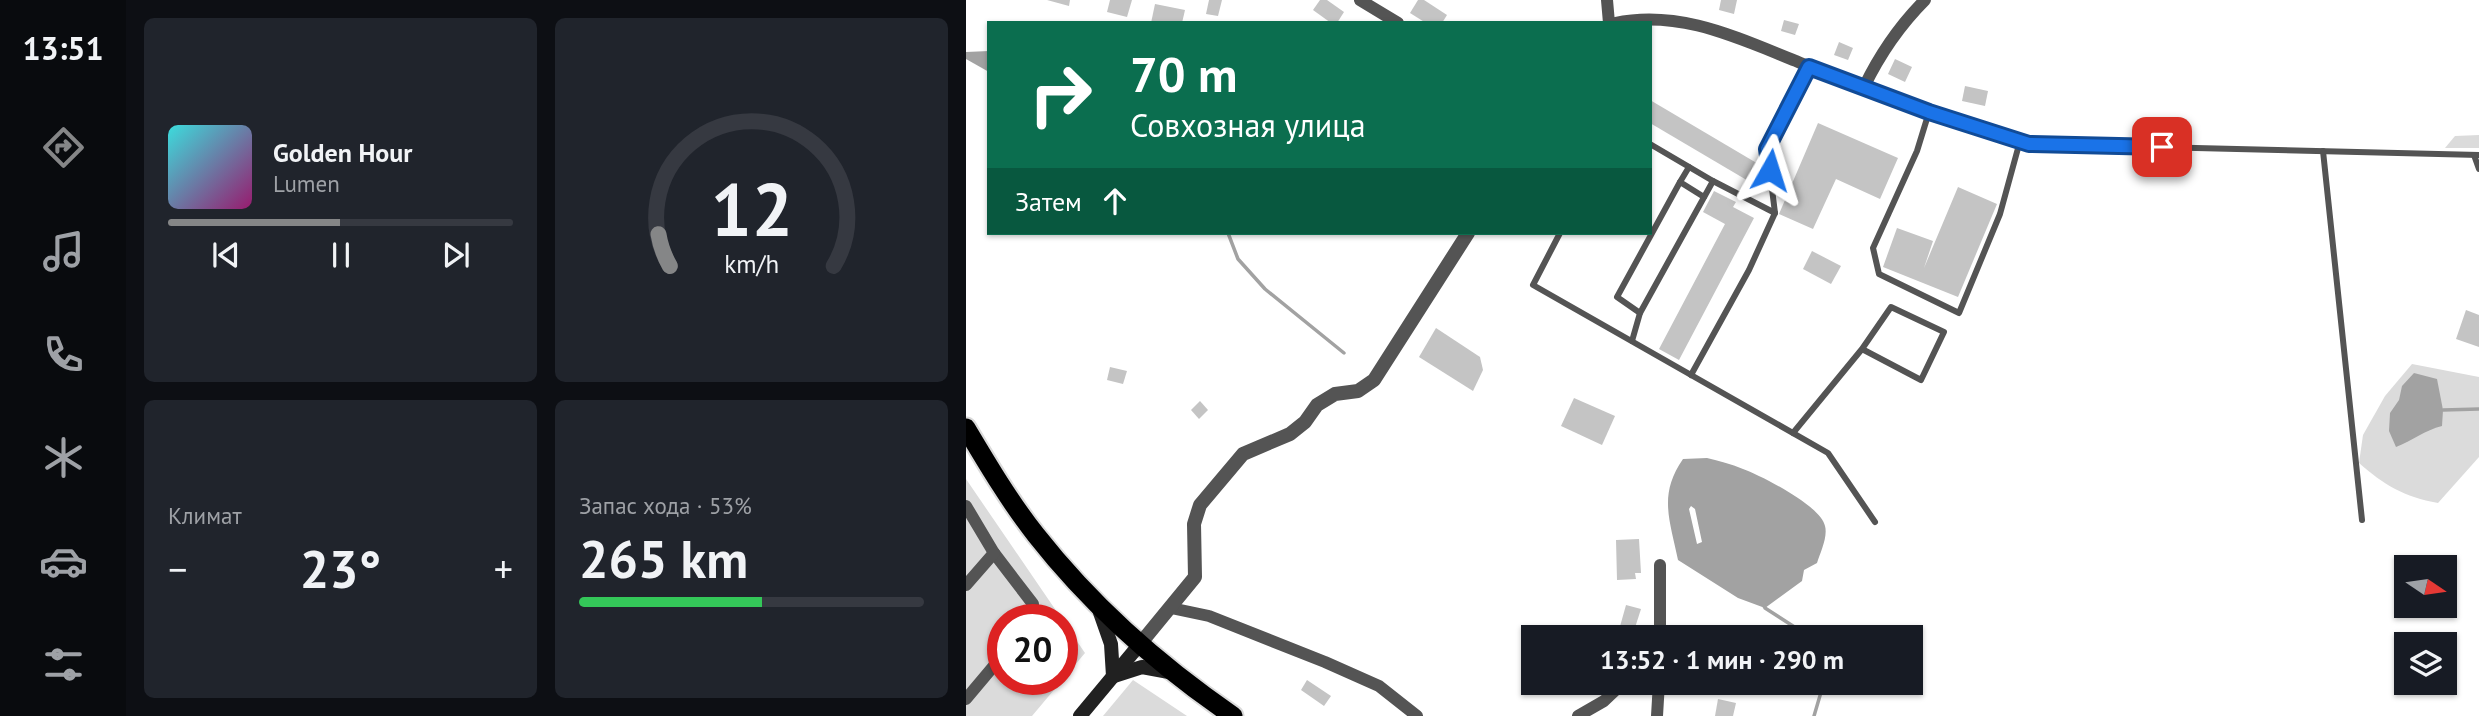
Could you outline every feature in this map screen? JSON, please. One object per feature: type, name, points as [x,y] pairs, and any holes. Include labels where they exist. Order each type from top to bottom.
[{"type":"highway","points":[[966,428],[1037,536],[1096,603],[1169,668],[1233,716]]},
{"type":"main road","points":[[1096,603],[1111,644],[1113,676]]},
{"type":"main road","points":[[1080,716],[1140,644]]},
{"type":"main road","points":[[1113,676],[1142,667],[1169,668]]},
{"type":"street","points":[[1360,0],[1395,21]]},
{"type":"street","points":[[1607,0],[1609,21]]},
{"type":"street","points":[[1864,87],[1880,54],[1907,18],[1925,0]]},
{"type":"street","points":[[1624,21],[1672,20],[1716,29],[1929,112],[2024,142]]},
{"type":"street","points":[[1140,644],[1195,577],[1194,524],[1200,505],[1243,454],[1290,434],[1305,422],[1317,405],[1335,394],[1358,391],[1374,380],[1467,235]]},
{"type":"street","points":[[966,506],[994,553],[1033,604]]},
{"type":"street","points":[[966,585],[994,553]]},
{"type":"street","points":[[1660,565],[1660,625]]},
{"type":"street","points":[[1171,608],[1209,616],[1325,662],[1379,686],[1417,716]]},
{"type":"street","points":[[1119,624],[1146,628],[1157,624]]},
{"type":"street","points":[[1157,624],[1158,646],[1169,668]]},
{"type":"street","points":[[966,698],[987,674]]},
{"type":"street","points":[[1578,716],[1610,695]]},
{"type":"street","points":[[1657,716],[1658,695]]},
{"type":"lane","points":[[1691,375],[1749,270],[1775,212],[1767,149],[1809,67]]},
{"type":"lane","points":[[1929,112],[1917,151],[1873,248],[1879,274],[1959,313],[2000,214],[2024,142],[2477,155],[2479,169]]},
{"type":"lane","points":[[1652,145],[1713,181],[1775,212]]},
{"type":"lane","points":[[2323,152],[2362,520]]},
{"type":"lane","points":[[1652,233],[1689,167]]},
{"type":"lane","points":[[1632,341],[1640,313],[1713,181]]},
{"type":"lane","points":[[1680,182],[1704,197]]},
{"type":"lane","points":[[1559,235],[1533,285],[1828,453],[1875,522]]},
{"type":"lane","points":[[1640,313],[1617,297],[1651,235]]},
{"type":"lane","points":[[1793,433],[1862,349],[1892,307],[1944,332],[1921,380],[1862,349]]},
{"type":"shaded area","points":[[987,51],[987,71],[966,59],[966,52]]},
{"type":"shaded area","points":[[2479,135],[2479,148],[2445,148],[2455,136]]},
{"type":"shaded area","points":[[2412,364],[2479,377],[2479,457],[2438,503],[2395,489],[2359,463],[2363,435],[2385,396]]},
{"type":"shaded area","points":[[2414,373],[2437,379],[2443,410],[2442,426],[2396,447],[2389,431],[2390,413],[2399,400],[2402,386]]},
{"type":"shaded area","points":[[1707,458],[1738,467],[1776,485],[1802,501],[1821,518],[1825,526],[1823,545],[1817,563],[1804,570],[1802,581],[1765,608],[1738,598],[1678,560],[1669,520],[1668,496],[1675,472],[1683,459]],"holes":[[[1691,506],[1695,509],[1702,542],[1697,544],[1689,509]]]},
{"type":"shaded area","points":[[966,479],[1051,604],[987,604],[987,695],[1050,695],[1032,716],[966,716]]},
{"type":"shaded area","points":[[1078,643],[1085,653],[1078,661]]},
{"type":"shaded area","points":[[1133,680],[1187,716],[1103,716]]},
{"type":"building","points":[[1047,0],[1070,0],[1069,6]]},
{"type":"building","points":[[1110,0],[1132,0],[1127,17],[1107,12]]},
{"type":"building","points":[[1209,0],[1222,0],[1218,16],[1206,14]]},
{"type":"building","points":[[1320,0],[1327,0],[1344,12],[1338,21],[1328,21],[1313,10]]},
{"type":"building","points":[[1418,0],[1424,0],[1447,15],[1443,21],[1423,21],[1410,13]]},
{"type":"building","points":[[1721,0],[1737,0],[1734,14],[1719,10]]},
{"type":"building","points":[[1155,4],[1185,10],[1182,21],[1151,21]]},
{"type":"building","points":[[1784,20],[1799,24],[1795,35],[1781,31]]},
{"type":"building","points":[[1839,42],[1853,48],[1848,60],[1834,55]]},
{"type":"building","points":[[1895,59],[1912,67],[1905,82],[1888,74]]},
{"type":"building","points":[[1965,86],[1988,91],[1985,106],[1962,101]]},
{"type":"building","points":[[1652,101],[1760,165],[1750,182],[1652,124]]},
{"type":"building","points":[[1818,123],[1898,158],[1880,199],[1836,179],[1813,229],[1779,214]]},
{"type":"building","points":[[1958,187],[1997,204],[1958,297],[1883,267],[1897,228],[1933,241],[1924,268]]},
{"type":"building","points":[[1714,191],[1736,202],[1733,207],[1754,218],[1679,360],[1659,349],[1725,224],[1703,212]]},
{"type":"building","points":[[1812,251],[1841,266],[1831,284],[1803,269]]},
{"type":"building","points":[[2466,310],[2479,315],[2479,347],[2456,339]]},
{"type":"building","points":[[1436,328],[1480,357],[1483,370],[1473,391],[1419,357]]},
{"type":"building","points":[[1110,367],[1127,371],[1123,384],[1107,380]]},
{"type":"building","points":[[1574,398],[1615,416],[1602,445],[1561,426]]},
{"type":"building","points":[[1200,401],[1208,410],[1199,419],[1191,410]]},
{"type":"building","points":[[1639,539],[1641,573],[1635,573],[1636,579],[1617,580],[1616,540]]},
{"type":"building","points":[[1626,605],[1641,609],[1636,625],[1620,625]]},
{"type":"building","points":[[1307,680],[1331,696],[1324,706],[1301,690]]},
{"type":"building","points":[[1718,699],[1736,703],[1733,716],[1715,716]]},
{"type":"waterway","points":[[1229,235],[1238,259],[1265,289],[1344,353]]},
{"type":"waterway","points":[[2443,410],[2479,409]]},
{"type":"waterway","points":[[1763,604],[1791,625]]},
{"type":"waterway","points":[[1814,716],[1820,695]]},
{"type":"route","points":[[1770,170],[1767,149],[1809,67],[1929,112],[2029,144],[2162,147]]}]
